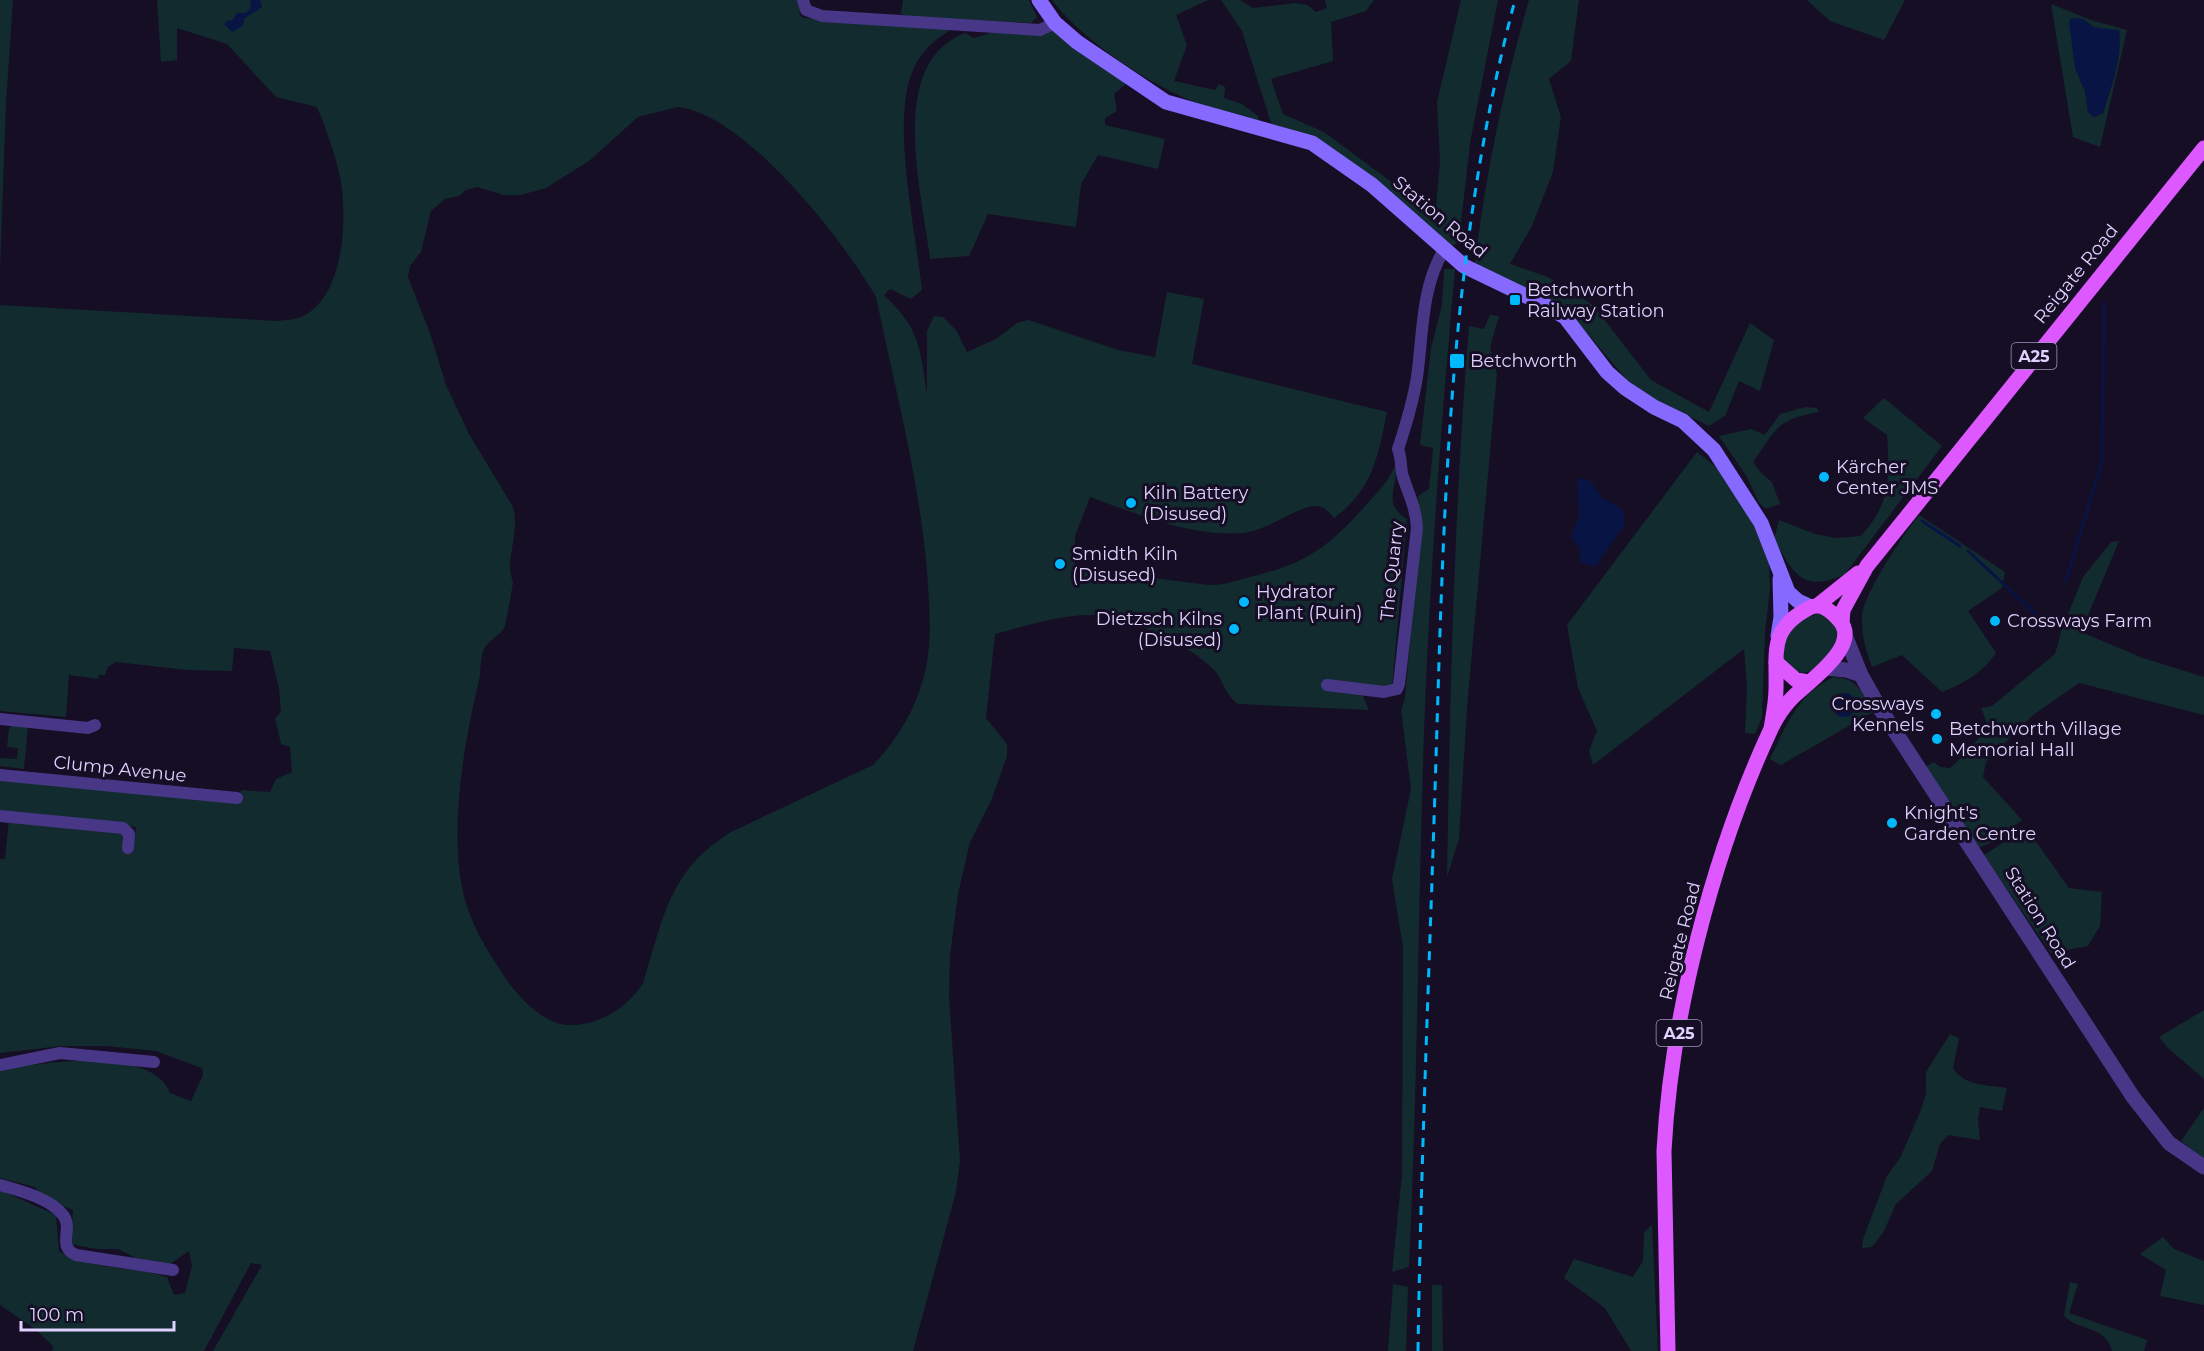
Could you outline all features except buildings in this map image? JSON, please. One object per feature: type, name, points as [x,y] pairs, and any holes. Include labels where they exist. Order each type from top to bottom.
[{"type":"main road","name":"Station Road","points":[[1039,0],[1055,23],[1077,42],[1167,102],[1312,143],[1372,185],[1444,250],[1477,274],[1543,304],[1565,317],[1607,372],[1625,388],[1654,407],[1683,421],[1714,450],[1761,523],[1779,574],[1788,592],[1798,601],[1815,606]]},
{"type":"main road","name":"Reigate Road","points":[[1843,629],[1844,610],[1867,566],[2204,148]]},
{"type":"main road","name":"Reigate Road","points":[[1815,606],[1867,566]]},
{"type":"main road","name":"Station Road","points":[[1778,636],[1781,617],[1779,574]]},
{"type":"main road","points":[[1815,606],[1827,608],[1843,629],[1842,646],[1826,668],[1809,682],[1796,680],[1776,662],[1775,644],[1778,636],[1797,615],[1815,606]]},
{"type":"main road","name":"Reigate Road","points":[[1771,729],[1776,692],[1776,662]]},
{"type":"main road","name":"Reigate Road","points":[[1668,1351],[1664,1151],[1666,1120],[1682,1014],[1706,912],[1730,836],[1771,729],[1790,700],[1809,682]]},
{"type":"street","points":[[803,0],[806,10],[822,16],[1040,30],[1055,23]]},
{"type":"street","name":"The Quarry","points":[[1327,685],[1384,692],[1397,689],[1399,684],[1416,528],[1414,506],[1403,476],[1402,458],[1398,449],[1412,403],[1424,314],[1434,266],[1444,250]]},
{"type":"street","name":"Station Road","points":[[1843,629],[1861,675],[1917,767],[2146,1116],[2173,1146],[2204,1167]]},
{"type":"street","points":[[1826,668],[1846,670],[1861,675]]},
{"type":"street","points":[[0,719],[88,728],[95,725]]},
{"type":"street","name":"Clump Avenue","points":[[0,775],[237,798]]},
{"type":"street","points":[[0,816],[123,828],[129,834],[128,848]]},
{"type":"street","points":[[0,1065],[60,1053],[154,1062]]},
{"type":"street","points":[[0,1185],[29,1193],[62,1213],[67,1221],[65,1246],[76,1256],[172,1270]]},
{"type":"green space","points":[[0,0],[13,0],[6,103],[0,271]]},
{"type":"green space","points":[[157,0],[799,0],[800,16],[805,18],[945,26],[949,31],[931,44],[918,61],[911,75],[906,97],[904,123],[907,181],[922,290],[911,299],[890,289],[884,295],[905,318],[916,339],[927,393],[927,331],[934,316],[943,317],[956,330],[967,352],[996,339],[1017,323],[1029,320],[1118,350],[1155,357],[1167,292],[1204,299],[1192,364],[1387,412],[1377,458],[1366,484],[1347,507],[1334,518],[1321,507],[1316,506],[1252,531],[1223,533],[1165,523],[1090,497],[1075,536],[1075,568],[1209,585],[1225,584],[1269,572],[1301,560],[1327,543],[1352,521],[1382,487],[1395,466],[1393,501],[1399,513],[1407,519],[1392,687],[1362,694],[1369,710],[1239,704],[1231,697],[1212,668],[1187,649],[1138,625],[1105,616],[1066,617],[995,634],[986,718],[1007,744],[1007,756],[991,801],[970,842],[958,894],[950,956],[949,995],[960,1161],[956,1192],[913,1351],[213,1351],[262,1265],[251,1263],[204,1351],[52,1351],[53,1346],[35,1329],[0,1305],[0,1190],[56,1215],[59,1251],[71,1257],[98,1265],[167,1277],[174,1295],[185,1293],[192,1266],[189,1251],[170,1264],[136,1258],[118,1249],[96,1249],[71,1244],[73,1210],[44,1198],[35,1187],[0,1178],[0,1070],[67,1062],[119,1063],[141,1068],[159,1078],[170,1093],[191,1101],[203,1075],[202,1068],[156,1051],[106,1046],[61,1046],[0,1053],[0,859],[5,859],[9,820],[117,831],[122,834],[123,851],[133,853],[136,827],[0,813],[0,779],[239,803],[241,790],[270,792],[276,779],[292,772],[290,747],[281,744],[275,718],[281,712],[279,688],[270,651],[234,648],[232,671],[187,670],[116,662],[108,667],[105,675],[98,675],[99,679],[69,675],[66,717],[0,711],[0,305],[276,321],[293,319],[299,318],[314,308],[326,294],[340,256],[343,213],[340,177],[336,159],[317,107],[276,97],[227,44],[177,28],[177,60],[161,62]],"holes":[[[678,107],[704,115],[733,132],[762,155],[790,184],[841,245],[876,297],[906,433],[923,536],[930,616],[927,662],[920,690],[908,717],[901,730],[873,765],[731,832],[710,847],[694,863],[671,898],[643,983],[637,992],[620,1008],[600,1019],[589,1023],[567,1025],[557,1023],[538,1013],[507,981],[478,932],[468,910],[462,887],[457,838],[460,784],[484,649],[501,632],[506,623],[513,582],[510,569],[515,515],[513,507],[469,434],[446,385],[430,333],[408,277],[410,266],[421,252],[431,211],[445,199],[459,196],[466,190],[477,187],[504,195],[521,195],[546,188],[589,161],[638,117]]]},
{"type":"green space","points":[[903,0],[1029,0],[1037,17],[1031,23],[912,17],[901,14]]},
{"type":"green space","points":[[1052,0],[1208,0],[1176,15],[1187,45],[1174,81],[1215,90],[1219,84],[1225,87],[1224,98],[1242,104],[1258,116],[1259,122],[1180,96],[1139,74],[1099,46]]},
{"type":"green space","points":[[1221,0],[1240,0],[1253,8],[1296,3],[1307,5],[1316,12],[1327,8],[1325,0],[1374,0],[1366,11],[1331,22],[1333,61],[1271,79],[1283,114],[1324,132],[1424,209],[1436,207],[1440,162],[1437,102],[1461,0],[1498,0],[1470,143],[1459,241],[1449,249],[1374,182],[1272,126],[1242,31]]},
{"type":"green space","points":[[1529,0],[1579,0],[1571,61],[1549,79],[1561,117],[1553,172],[1532,226],[1510,264],[1548,277],[1593,305],[1651,380],[1709,412],[1750,323],[1774,340],[1760,391],[1739,381],[1725,416],[1709,426],[1651,398],[1626,379],[1572,315],[1475,264],[1496,131]]},
{"type":"green space","points":[[1807,0],[1905,0],[1884,40],[1830,21]]},
{"type":"green space","points":[[2051,4],[2091,20],[2127,30],[2100,147],[2073,137]],"holes":[[[2083,19],[2093,27],[2115,74],[2103,113],[2094,117],[2088,112],[2085,91],[2075,68]]]},
{"type":"green space","points":[[1054,29],[1128,82],[1114,94],[1117,111],[1105,118],[1105,125],[1165,139],[1158,169],[1098,155],[1081,184],[1076,227],[988,214],[969,256],[930,259],[917,168],[915,134],[917,101],[925,72],[940,49],[965,33],[974,38],[991,33]]},
{"type":"green space","points":[[1444,269],[1455,269],[1437,487],[1427,650],[1409,1267],[1392,1272],[1402,1175],[1403,948],[1392,879],[1411,789],[1401,710],[1405,698],[1420,525],[1418,496],[1429,489],[1433,448],[1420,445],[1431,348],[1442,305]]},
{"type":"green space","points":[[1490,315],[1499,316],[1490,347],[1497,374],[1467,708],[1459,839],[1447,877],[1456,533],[1469,326],[1484,329]]},
{"type":"green space","points":[[1884,398],[1942,446],[1845,574],[1831,580],[1809,581],[1801,577],[1787,562],[1774,539],[1779,520],[1815,534],[1836,538],[1861,536],[1878,512],[1888,477],[1887,435],[1863,418]]},
{"type":"green space","points":[[1805,407],[1817,408],[1819,412],[1794,418],[1779,427],[1753,462],[1772,482],[1780,504],[1766,509],[1759,503],[1747,477],[1719,436],[1751,429],[1765,435],[1780,414]]},
{"type":"green space","points":[[1697,452],[1726,475],[1769,558],[1770,588],[1765,633],[1762,717],[1755,734],[1745,733],[1747,686],[1744,649],[1593,765],[1589,751],[1597,731],[1578,688],[1567,625]]},
{"type":"green space","points":[[1919,515],[2005,572],[2002,588],[1968,611],[1996,653],[1972,677],[1942,692],[1902,655],[1872,667],[1862,630],[1862,617],[1869,594]]},
{"type":"green space","points":[[2119,541],[2081,632],[2143,658],[2204,677],[2204,715],[2079,683],[2033,715],[1986,762],[1983,777],[2022,820],[1993,842],[1978,848],[1923,768],[1934,762],[1940,767],[1950,768],[1989,728],[1981,708],[1992,706],[2055,654],[2062,629],[2083,577],[2111,542]]},
{"type":"green space","points":[[1824,613],[1836,628],[1838,638],[1834,649],[1828,659],[1818,667],[1807,672],[1797,672],[1787,665],[1780,649],[1788,636],[1803,620]]},
{"type":"green space","points":[[1834,677],[1854,683],[1873,712],[1781,765],[1770,759],[1802,701]]},
{"type":"green space","points":[[14,725],[28,727],[24,769],[0,766],[0,758],[17,759],[18,748],[7,747],[9,728]]},
{"type":"green space","points":[[2026,828],[2069,888],[2102,892],[2100,926],[2088,946],[2051,953],[1984,855]]},
{"type":"green space","points":[[2204,1010],[2204,1079],[2168,1048],[2159,1037]]},
{"type":"green space","points":[[1950,1034],[1959,1038],[1953,1068],[1957,1074],[1977,1084],[2007,1088],[2002,1111],[1980,1107],[1978,1119],[1980,1140],[1948,1135],[1940,1144],[1932,1171],[1896,1204],[1883,1233],[1872,1247],[1862,1248],[1863,1239],[1887,1176],[1900,1158],[1921,1110],[1926,1093],[1926,1072]]},
{"type":"green space","points":[[2204,1108],[2204,1159],[2181,1141]]},
{"type":"green space","points":[[1652,1225],[1658,1351],[1631,1351],[1605,1308],[1564,1278],[1574,1259],[1633,1277],[1643,1261],[1644,1232]]},
{"type":"green space","points":[[2163,1237],[2174,1249],[2204,1261],[2204,1305],[2160,1296],[2166,1270],[2140,1254]]},
{"type":"green space","points":[[2070,1282],[2078,1284],[2069,1313],[2147,1340],[2144,1351],[2112,1351],[2109,1343],[2098,1332],[2070,1321],[2064,1316]]},
{"type":"green space","points":[[1393,1284],[1408,1287],[1406,1351],[1388,1351]]},
{"type":"green space","points":[[1432,1285],[1442,1285],[1443,1351],[1432,1351]]},
{"type":"shaded area","points":[[251,0],[260,0],[262,7],[245,18],[242,26],[232,32],[224,24],[228,20],[232,21],[237,13],[246,13],[250,9]]},
{"type":"shaded area","points":[[2071,18],[2083,19],[2093,27],[2119,30],[2118,62],[2113,83],[2103,113],[2093,117],[2088,112],[2085,91],[2075,68],[2069,22]]},
{"type":"shaded area","points":[[1580,478],[1592,482],[1602,498],[1622,509],[1625,524],[1595,567],[1580,562],[1580,550],[1571,536],[1579,516],[1577,481]]},
{"type":"shaded area","points":[[1844,693],[1853,696],[1856,705],[1853,714],[1844,717],[1835,714],[1832,705],[1835,696]]},
{"type":"waterway","points":[[2066,581],[2102,461],[2104,303]]},
{"type":"waterway","points":[[1922,521],[1960,546]]},
{"type":"waterway","points":[[1968,551],[2038,616]]},
{"type":"railway","points":[[1418,1351],[1423,1129],[1447,471],[1463,282],[1476,187],[1493,93],[1515,0]]},
{"type":"place","name":"Betchworth Railway Station","points":[[1515,300]]},
{"type":"place","name":"Betchworth","points":[[1457,361]]},
{"type":"place","name":"Kärcher Center JMS","points":[[1824,477]]},
{"type":"place","name":"Kiln Battery (Disused)","points":[[1131,503]]},
{"type":"place","name":"Smidth Kiln (Disused)","points":[[1060,564]]},
{"type":"place","name":"Hydrator Plant (Ruin)","points":[[1244,602]]},
{"type":"place","name":"Crossways Farm","points":[[1995,621]]},
{"type":"place","name":"Dietzsch Kilns (Disused)","points":[[1234,629]]},
{"type":"place","name":"Crossways Kennels","points":[[1936,714]]},
{"type":"place","name":"Betchworth Village Memorial Hall","points":[[1937,739]]},
{"type":"place","name":"Knight's Garden Centre","points":[[1892,823]]}]
